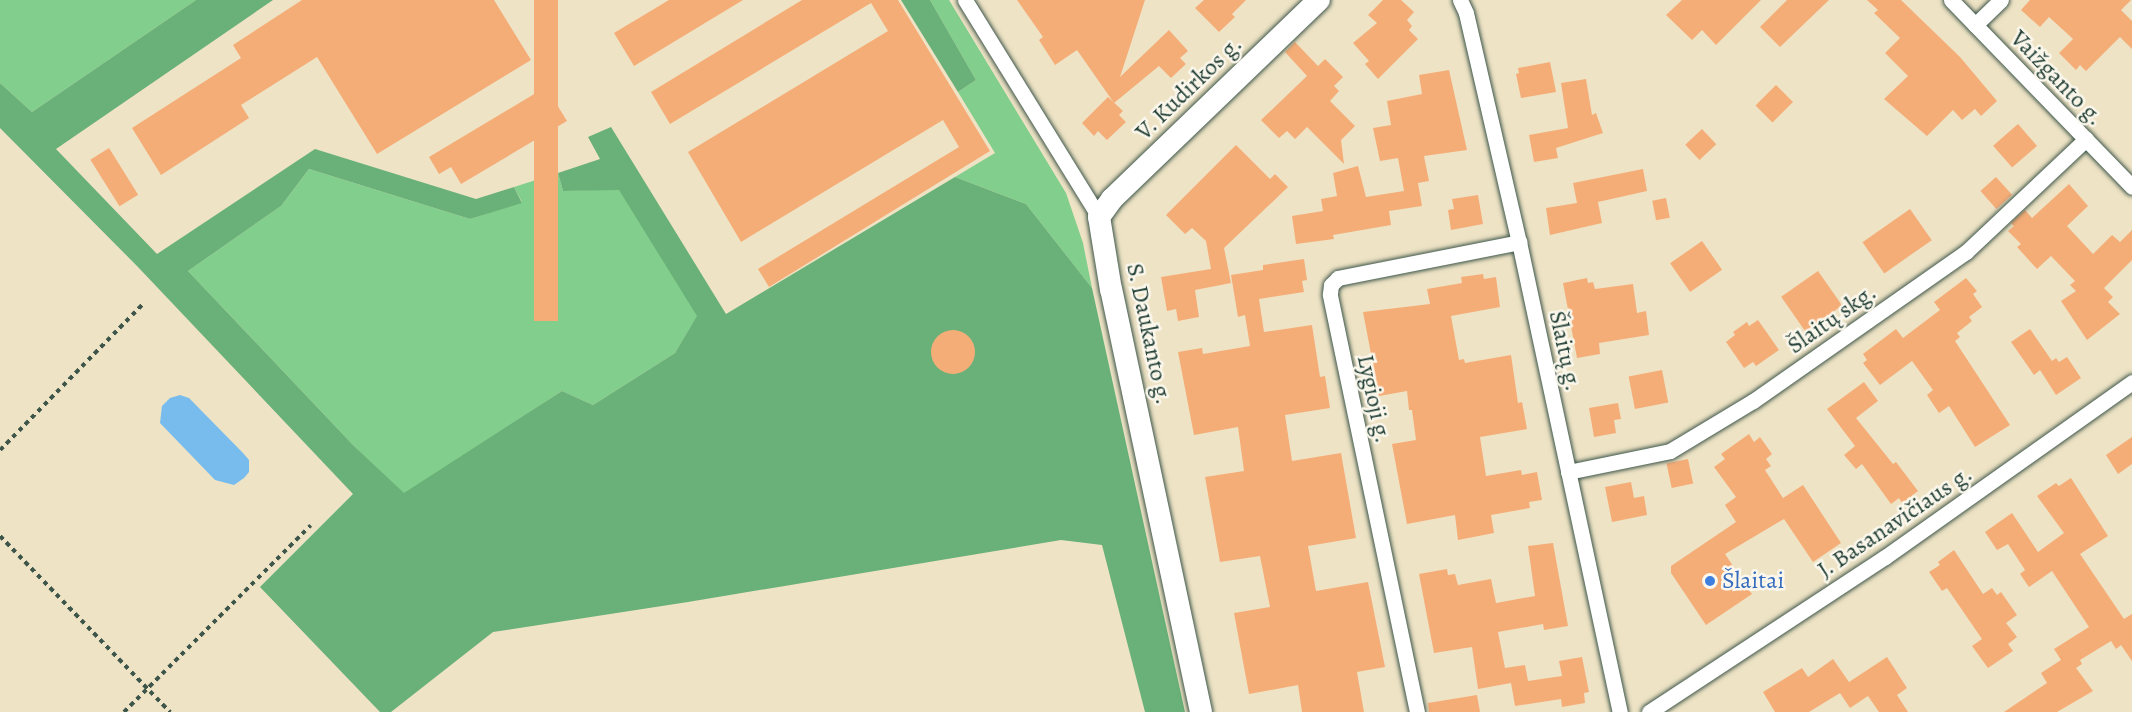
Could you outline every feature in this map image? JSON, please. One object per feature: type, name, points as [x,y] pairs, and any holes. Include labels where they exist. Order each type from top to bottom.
[{"type":"street","name":"S. Daukanto g.","points":[[965,0],[1099,217],[1104,253],[1201,712]]},
{"type":"street","name":"V. Kudirkos g.","points":[[1099,217],[1112,199],[1319,0]]},
{"type":"street","name":"Šlaitų g.","points":[[1460,0],[1466,13],[1519,242],[1620,712]]},
{"type":"street","name":"Vaižganto g.","points":[[1950,0],[2132,187]]},
{"type":"street","points":[[1975,25],[2001,0]]},
{"type":"street","name":"Šlaitų skg.","points":[[1568,472],[1670,451],[1753,401],[1966,252],[2086,139]]},
{"type":"street","name":"Lygioji g.","points":[[1417,712],[1330,294],[1331,285],[1338,278],[1519,242]]},
{"type":"street","name":"J. Basanavičiaus g.","points":[[1649,712],[1885,557],[2132,382]]},
{"type":"path","points":[[0,450],[143,304]]},
{"type":"path","points":[[124,712],[311,525]]},
{"type":"path","points":[[0,536],[170,712]]},
{"type":"green space","points":[[0,0],[196,0],[32,112],[0,83]]},
{"type":"green space","points":[[196,0],[273,0],[56,149],[157,254],[315,149],[476,199],[514,187],[522,203],[470,219],[309,169],[281,206],[188,271],[353,445],[404,493],[562,391],[593,405],[675,353],[697,316],[619,190],[563,191],[558,173],[600,159],[588,137],[611,127],[726,314],[955,177],[1026,204],[1092,288],[1185,712],[1145,712],[1102,545],[1061,540],[493,632],[391,712],[380,712],[260,587],[353,494],[137,266],[0,128],[0,83],[32,112]]},
{"type":"green space","points":[[901,0],[930,0],[976,80],[958,92]]},
{"type":"green space","points":[[930,0],[949,0],[1066,193],[1083,243],[1092,288],[1026,204],[955,177],[995,153],[958,92],[976,80]]},
{"type":"green space","points":[[309,169],[470,219],[522,202],[514,187],[558,173],[563,191],[619,189],[698,315],[675,353],[593,405],[562,391],[404,494],[353,445],[188,271],[281,206]]},
{"type":"water","points":[[180,395],[189,398],[249,460],[249,472],[234,485],[215,480],[160,423],[162,406],[170,398]]},
{"type":"building","points":[[302,0],[494,0],[531,60],[377,154],[317,57],[241,105],[249,118],[161,175],[132,128],[241,58],[233,45]]},
{"type":"building","points":[[534,0],[558,0],[558,321],[534,321]]},
{"type":"building","points":[[669,0],[743,0],[634,66],[614,33]]},
{"type":"building","points":[[802,0],[898,0],[990,151],[769,287],[758,269],[959,147],[943,120],[741,242],[688,152],[888,31],[871,3],[670,124],[651,92]]},
{"type":"building","points":[[1017,0],[1145,0],[1120,77],[1169,30],[1188,51],[1180,58],[1186,64],[1171,78],[1159,66],[1114,103],[1077,50],[1055,65],[1039,40],[1043,37]]},
{"type":"building","points":[[1204,0],[1246,0],[1232,14],[1235,17],[1219,32],[1195,8]]},
{"type":"building","points":[[1383,0],[1401,0],[1414,12],[1407,20],[1412,26],[1409,30],[1418,39],[1378,79],[1365,64],[1369,61],[1353,43],[1377,23],[1368,15]]},
{"type":"building","points":[[1682,0],[1761,0],[1716,45],[1702,30],[1692,40],[1666,15]]},
{"type":"building","points":[[1787,0],[1829,0],[1780,47],[1760,27]]},
{"type":"building","points":[[1867,0],[1901,0],[1960,57],[1997,101],[1981,116],[1975,109],[1962,120],[1953,110],[1927,136],[1884,99],[1908,76],[1885,53],[1900,38],[1874,13],[1878,10]]},
{"type":"building","points":[[2030,0],[2131,0],[2121,10],[2132,21],[2132,49],[2120,37],[2086,71],[2080,65],[2076,70],[2059,53],[2073,39],[2049,17],[2040,27],[2021,10]]},
{"type":"building","points":[[1295,42],[1318,66],[1325,59],[1343,77],[1334,86],[1339,91],[1330,101],[1355,126],[1341,140],[1344,164],[1307,127],[1295,139],[1287,131],[1279,138],[1261,120],[1307,76],[1285,52]]},
{"type":"building","points":[[1550,62],[1556,92],[1521,98],[1516,74],[1519,73],[1518,68]]},
{"type":"building","points":[[1449,70],[1467,150],[1424,156],[1429,181],[1418,183],[1422,206],[1389,211],[1391,225],[1333,235],[1334,239],[1296,244],[1292,216],[1323,211],[1321,199],[1337,196],[1333,173],[1358,166],[1366,197],[1404,191],[1398,158],[1380,161],[1373,128],[1391,125],[1387,101],[1422,94],[1419,75]]},
{"type":"building","points":[[1586,79],[1592,115],[1596,113],[1603,133],[1556,148],[1558,158],[1534,162],[1529,135],[1568,128],[1561,83]]},
{"type":"building","points":[[1776,85],[1793,102],[1772,122],[1755,106]]},
{"type":"building","points":[[546,87],[567,121],[461,184],[451,167],[439,174],[429,157]]},
{"type":"building","points":[[1108,97],[1123,111],[1119,115],[1126,122],[1107,140],[1098,131],[1094,136],[1082,123]]},
{"type":"building","points":[[2018,124],[2037,146],[2012,168],[1993,146]]},
{"type":"building","points":[[1702,129],[1716,144],[1700,160],[1685,145]]},
{"type":"building","points":[[1236,145],[1270,179],[1275,174],[1288,187],[1224,248],[1231,283],[1195,290],[1199,317],[1178,321],[1176,309],[1167,311],[1161,277],[1211,269],[1206,241],[1192,228],[1185,234],[1166,215]]},
{"type":"building","points":[[109,148],[138,195],[119,206],[90,160]]},
{"type":"building","points":[[1643,169],[1647,191],[1598,202],[1602,223],[1550,235],[1546,208],[1577,203],[1573,183]]},
{"type":"building","points":[[1996,177],[2012,195],[1996,209],[1980,191]]},
{"type":"building","points":[[2069,184],[2088,206],[2067,226],[2093,254],[2112,235],[2120,242],[2132,230],[2132,260],[2104,288],[2113,297],[2108,302],[2120,314],[2087,340],[2061,301],[2076,291],[2070,285],[2075,281],[2051,256],[2037,269],[2017,247],[2021,244],[2008,231],[2014,226],[2011,223],[2025,210],[2032,218]]},
{"type":"building","points":[[1478,195],[1483,224],[1451,230],[1448,210],[1454,209],[1452,199]]},
{"type":"building","points":[[1666,198],[1670,218],[1656,220],[1652,201]]},
{"type":"building","points":[[1910,209],[1932,240],[1884,273],[1862,242]]},
{"type":"building","points":[[1702,241],[1722,270],[1690,292],[1670,263]]},
{"type":"building","points":[[1304,259],[1307,280],[1302,281],[1304,292],[1259,299],[1264,332],[1312,325],[1320,377],[1325,376],[1330,408],[1285,415],[1292,461],[1341,453],[1356,538],[1308,546],[1316,591],[1368,582],[1385,667],[1357,672],[1364,712],[1302,712],[1298,685],[1249,694],[1234,613],[1270,607],[1260,556],[1220,562],[1205,477],[1244,471],[1238,427],[1194,435],[1178,352],[1202,348],[1203,354],[1250,346],[1245,315],[1238,317],[1231,275],[1263,270],[1263,265]]},
{"type":"building","points":[[1818,271],[1842,305],[1805,331],[1781,297]]},
{"type":"building","points":[[1483,274],[1484,279],[1496,277],[1500,307],[1451,316],[1459,360],[1464,359],[1465,363],[1511,355],[1518,403],[1522,402],[1527,429],[1480,437],[1486,476],[1521,470],[1522,475],[1537,472],[1542,500],[1529,502],[1530,508],[1491,515],[1494,533],[1458,540],[1455,515],[1407,524],[1392,444],[1416,440],[1412,410],[1409,410],[1407,391],[1379,396],[1363,312],[1430,304],[1427,289],[1462,283],[1461,277]]},
{"type":"building","points":[[1587,278],[1588,283],[1593,282],[1595,289],[1633,284],[1637,313],[1646,311],[1649,335],[1599,343],[1600,354],[1577,358],[1563,283]]},
{"type":"building","points":[[1966,278],[1977,291],[1973,294],[1982,307],[1969,317],[1972,321],[1957,333],[1960,337],[1955,341],[2010,425],[1975,447],[1949,406],[1939,413],[1927,395],[1933,390],[1912,361],[1880,385],[1863,363],[1867,360],[1863,354],[1896,329],[1903,338],[1940,310],[1934,302]]},
{"type":"building","points":[[1758,320],[1779,350],[1756,366],[1753,362],[1744,368],[1726,342],[1735,335],[1733,332],[1747,322],[1749,326]]},
{"type":"building","points":[[2030,329],[2052,361],[2056,358],[2059,362],[2067,357],[2081,378],[2056,395],[2040,370],[2034,375],[2011,342]]},
{"type":"building","points":[[953,330],[962,331],[969,336],[974,343],[974,361],[969,368],[962,373],[953,374],[944,373],[937,368],[932,361],[931,352],[932,343],[937,336],[944,331]]},
{"type":"building","points":[[1662,370],[1668,402],[1635,409],[1629,376]]},
{"type":"building","points":[[1864,382],[1878,401],[1856,418],[1893,464],[1896,462],[1918,491],[1902,503],[1899,498],[1891,504],[1862,464],[1856,469],[1844,455],[1855,446],[1827,409]]},
{"type":"building","points":[[1618,403],[1621,419],[1614,420],[1616,433],[1594,437],[1589,408]]},
{"type":"building","points":[[1749,434],[1754,442],[1760,437],[1772,454],[1766,459],[1771,466],[1765,470],[1783,498],[1803,485],[1841,543],[1813,562],[1784,519],[1725,554],[1752,594],[1706,625],[1671,573],[1671,566],[1736,522],[1725,505],[1736,497],[1714,467],[1725,459],[1721,454]]},
{"type":"building","points":[[2132,437],[2132,464],[2118,474],[2106,455]]},
{"type":"building","points":[[1688,459],[1693,483],[1672,488],[1666,464]]},
{"type":"building","points":[[2071,478],[2108,536],[2080,554],[2124,619],[2132,614],[2132,661],[2121,645],[2116,649],[2111,641],[2080,660],[2082,664],[2076,668],[2093,691],[2057,712],[2004,712],[2047,683],[2041,673],[2061,660],[2054,649],[2089,627],[2052,571],[2029,587],[2020,574],[2025,570],[2008,544],[1997,550],[1985,532],[2012,513],[2038,552],[2064,533],[2037,496],[2056,483],[2059,486]]},
{"type":"building","points":[[1631,482],[1634,498],[1644,496],[1647,515],[1612,522],[1605,487]]},
{"type":"building","points":[[1553,543],[1568,626],[1544,630],[1543,624],[1498,632],[1505,668],[1525,665],[1528,681],[1562,676],[1559,661],[1582,657],[1589,692],[1584,693],[1585,703],[1562,707],[1561,699],[1515,706],[1511,683],[1478,689],[1472,647],[1434,653],[1419,574],[1447,569],[1448,575],[1455,574],[1458,585],[1491,579],[1496,603],[1535,596],[1528,546]]},
{"type":"building","points":[[1954,550],[1983,594],[1992,588],[1997,595],[2001,592],[2017,615],[2006,623],[2017,637],[2008,644],[2013,651],[1988,668],[1972,646],[1982,639],[1947,588],[1942,591],[1929,572],[1940,565],[1938,562]]},
{"type":"building","points":[[1887,657],[1907,688],[1897,695],[1908,712],[1879,712],[1868,696],[1850,708],[1840,693],[1809,712],[1775,712],[1763,692],[1802,668],[1808,677],[1833,659],[1849,682]]},
{"type":"building","points":[[1477,695],[1480,712],[1429,712],[1428,703]]},
{"type":"place","name":"Šlaitai","points":[[1710,581]]}]
